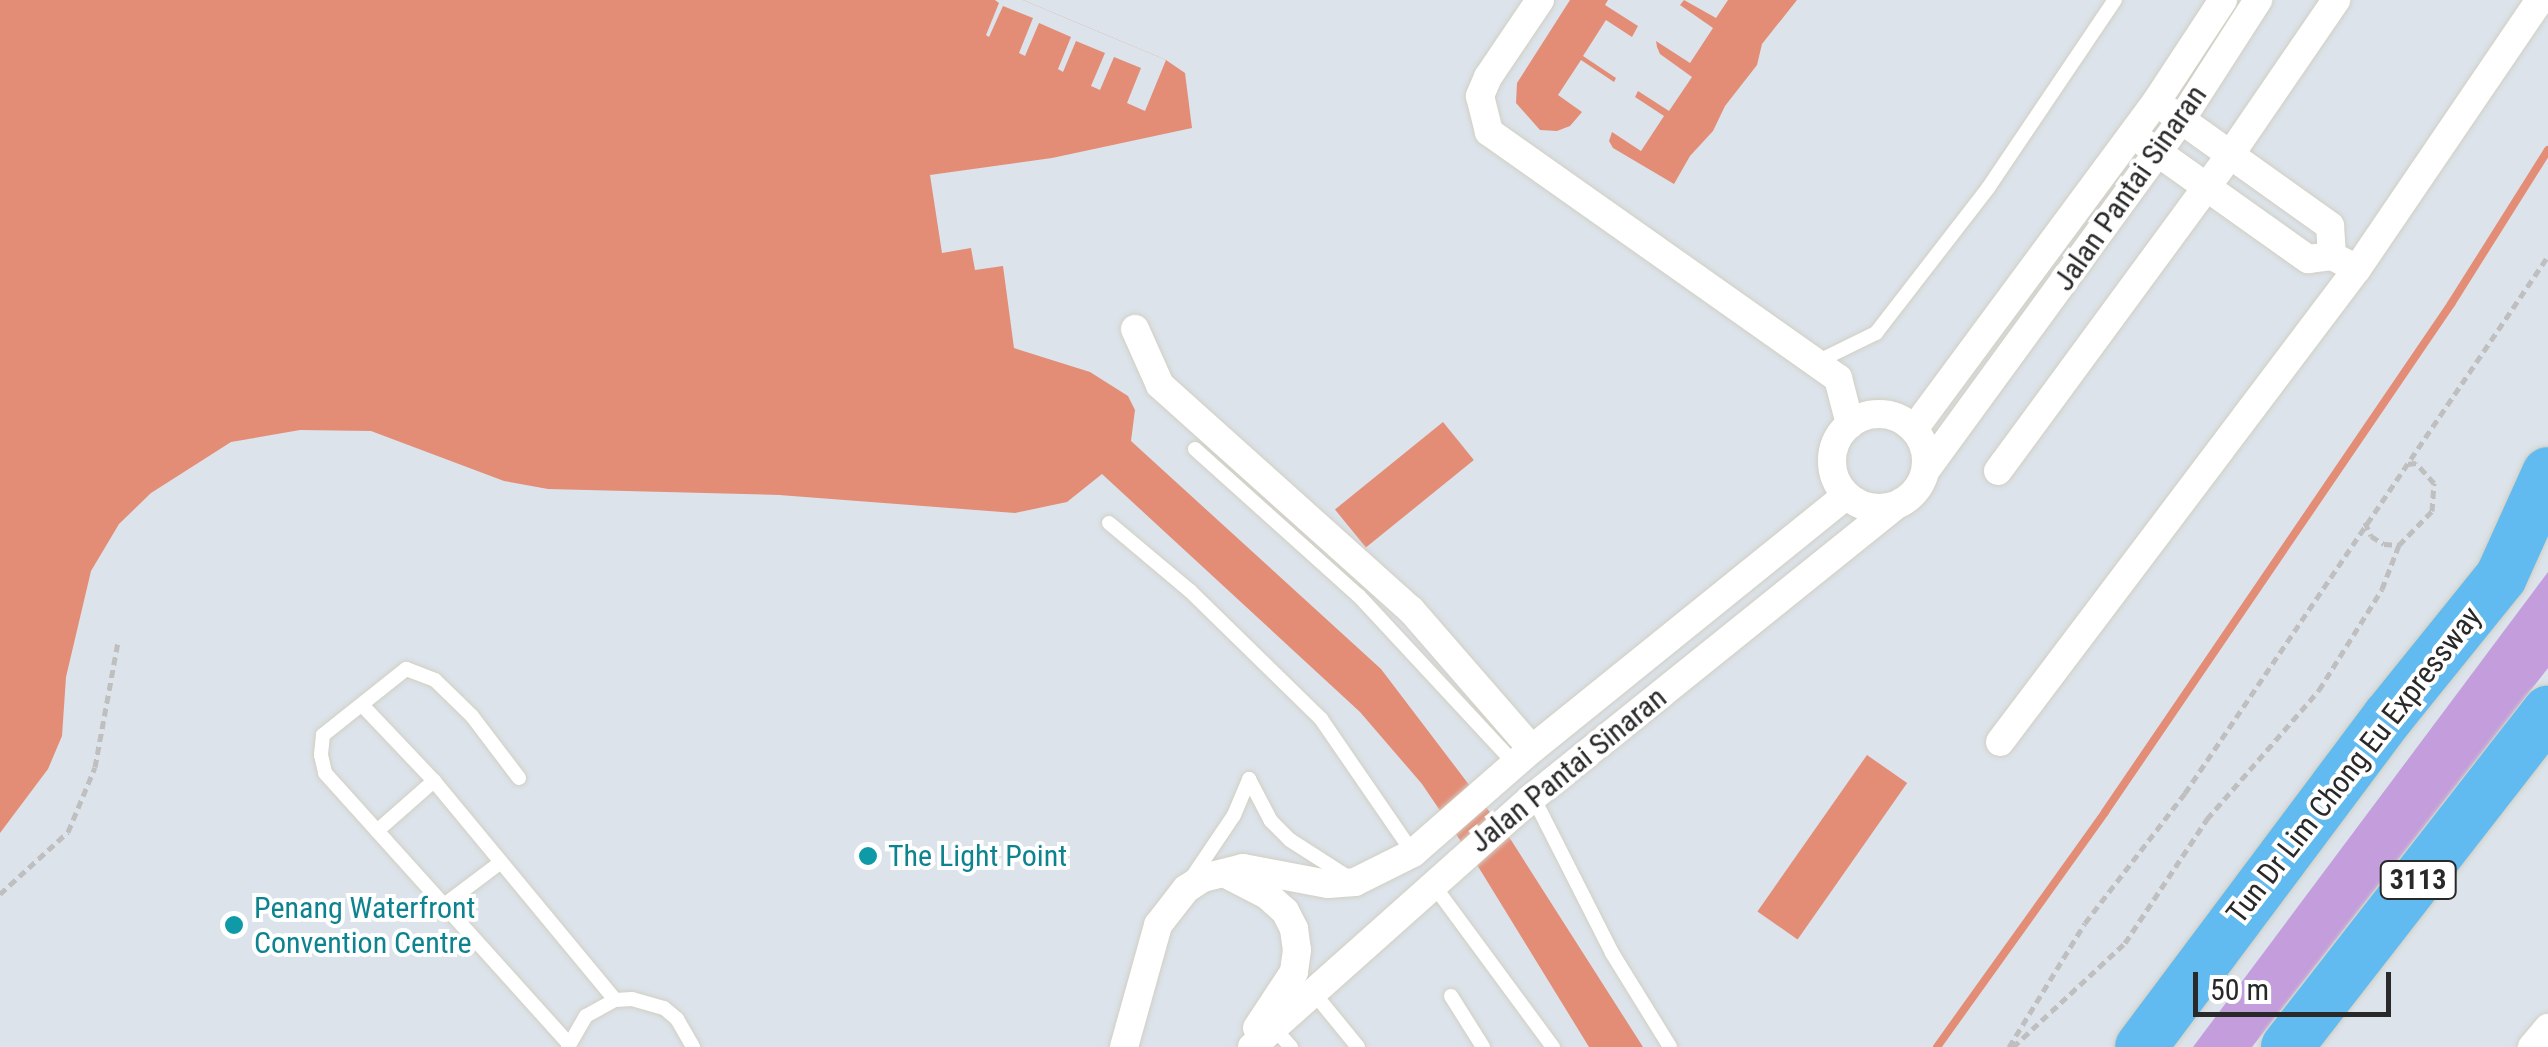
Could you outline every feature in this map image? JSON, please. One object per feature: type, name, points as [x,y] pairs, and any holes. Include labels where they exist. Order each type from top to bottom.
[{"type":"highway","name":"Tun Dr Lim Chong Eu Expressway","points":[[2141,1047],[2352,764],[2501,577],[2548,473]]},
{"type":"highway","points":[[2501,577],[2548,520]]},
{"type":"highway","name":"3113","points":[[2304,1032],[2548,712]]},
{"type":"street","points":[[1540,0],[1488,77],[1480,96],[1490,132],[1838,378],[1850,424]]},
{"type":"street","name":"Jalan Pantai Sinaran","points":[[1914,429],[2156,102],[2223,0]]},
{"type":"street","name":"Jalan Pantai Sinaran","points":[[1926,470],[2181,120],[2258,0]]},
{"type":"street","points":[[1998,470],[2207,187],[2336,0]]},
{"type":"street","points":[[2000,742],[2344,262],[2540,0]]},
{"type":"street","points":[[2156,102],[2330,226],[2344,262]]},
{"type":"street","points":[[2132,134],[2308,259],[2344,262]]},
{"type":"street","points":[[1135,329],[1160,385],[1411,610],[1516,763]]},
{"type":"street","points":[[1874,414],[1888,415],[1914,429],[1922,441],[1926,470],[1916,492],[1895,506],[1869,508],[1846,496],[1831,460],[1839,436],[1850,424],[1874,414]]},
{"type":"street","name":"Jalan Pantai Sinaran","points":[[1186,888],[1203,878],[1243,868],[1328,884],[1356,882],[1420,847],[1516,763],[1846,496]]},
{"type":"street","name":"Jalan Pantai Sinaran","points":[[1249,1047],[1282,1037],[1312,991],[1439,876],[1895,506]]},
{"type":"street","name":"Jalan Pantai Sinaran","points":[[1224,873],[1268,894],[1285,911],[1298,950],[1294,972],[1249,1047]]},
{"type":"street","points":[[1124,1047],[1158,925],[1186,888]]},
{"type":"street","points":[[2532,1047],[2548,1028]]},
{"type":"lane","points":[[1817,362],[1876,333],[1988,188],[2115,0]]},
{"type":"lane","points":[[1195,448],[1359,596],[1516,763]]},
{"type":"lane","points":[[1109,523],[1190,591],[1322,719],[1420,847]]},
{"type":"lane","points":[[519,778],[472,716],[435,680],[406,668],[324,735],[320,754],[325,773],[568,1046],[586,1016],[615,1000],[649,1002],[664,1008],[677,1019],[693,1047]]},
{"type":"lane","points":[[362,705],[434,781],[615,1000]]},
{"type":"lane","points":[[1186,888],[1234,814],[1249,779],[1270,821],[1290,840],[1356,882]]},
{"type":"lane","points":[[377,831],[434,781]]},
{"type":"lane","points":[[1533,796],[1612,953],[1670,1047]]},
{"type":"lane","points":[[444,905],[501,862]]},
{"type":"lane","points":[[1439,876],[1553,1047]]},
{"type":"lane","points":[[1312,991],[1358,1047]]},
{"type":"lane","points":[[1451,996],[1483,1047]]},
{"type":"path","points":[[2011,1047],[2085,923],[2186,793],[2364,522],[2548,256]]},
{"type":"path","points":[[2011,1047],[2142,924],[2207,819],[2319,690],[2382,589],[2399,545],[2432,511],[2436,500],[2427,472],[2416,463],[2404,464]]},
{"type":"path","points":[[2364,522],[2371,536],[2384,544],[2399,545]]},
{"type":"path","points":[[0,894],[68,832],[96,767],[118,642]]},
{"type":"shaded area","points":[[0,0],[1023,0],[1166,60],[1185,73],[1192,128],[1052,158],[930,175],[942,253],[971,248],[975,270],[1003,266],[1014,348],[1090,372],[1128,396],[1135,410],[1131,441],[1381,669],[1511,840],[1643,1047],[1589,1047],[1479,868],[1422,784],[1360,712],[1102,474],[1067,502],[1015,513],[779,495],[548,489],[504,481],[371,431],[300,430],[231,442],[151,493],[119,524],[91,571],[66,677],[62,736],[48,769],[0,833]]},
{"type":"shaded area","points":[[1570,0],[1608,0],[1605,5],[1638,26],[1632,37],[1606,20],[1583,56],[1616,78],[1614,82],[1581,60],[1558,95],[1582,112],[1570,126],[1557,131],[1540,130],[1516,103],[1517,83]]},
{"type":"shaded area","points":[[1684,0],[1716,18],[1728,0],[1797,0],[1762,44],[1757,65],[1674,184],[1613,148],[1609,141],[1612,132],[1641,151],[1664,116],[1635,97],[1638,91],[1669,111],[1692,77],[1660,54],[1656,41],[1690,63],[1713,28],[1680,5]]},
{"type":"shaded area","points":[[1443,422],[1474,460],[1366,548],[1335,509]]},
{"type":"shaded area","points":[[2548,572],[2548,668],[2252,1047],[2193,1047]]},
{"type":"shaded area","points":[[1867,755],[1907,783],[1798,940],[1757,911]]},
{"type":"pier","points":[[995,0],[1023,0],[1166,60],[1145,111],[1127,103],[1141,68],[1114,57],[1100,90],[1091,86],[1105,53],[1076,41],[1063,72],[1058,69],[1071,37],[1039,23],[1025,56],[1019,53],[1033,18],[1003,6],[989,37],[986,35],[999,3]]},
{"type":"waterway","points":[[1937,1047],[2105,812],[2451,304],[2548,150]]},
{"type":"place","name":"The Light Point","points":[[868,856]]},
{"type":"place","name":"Penang Waterfront Convention Centre","points":[[234,925]]}]
